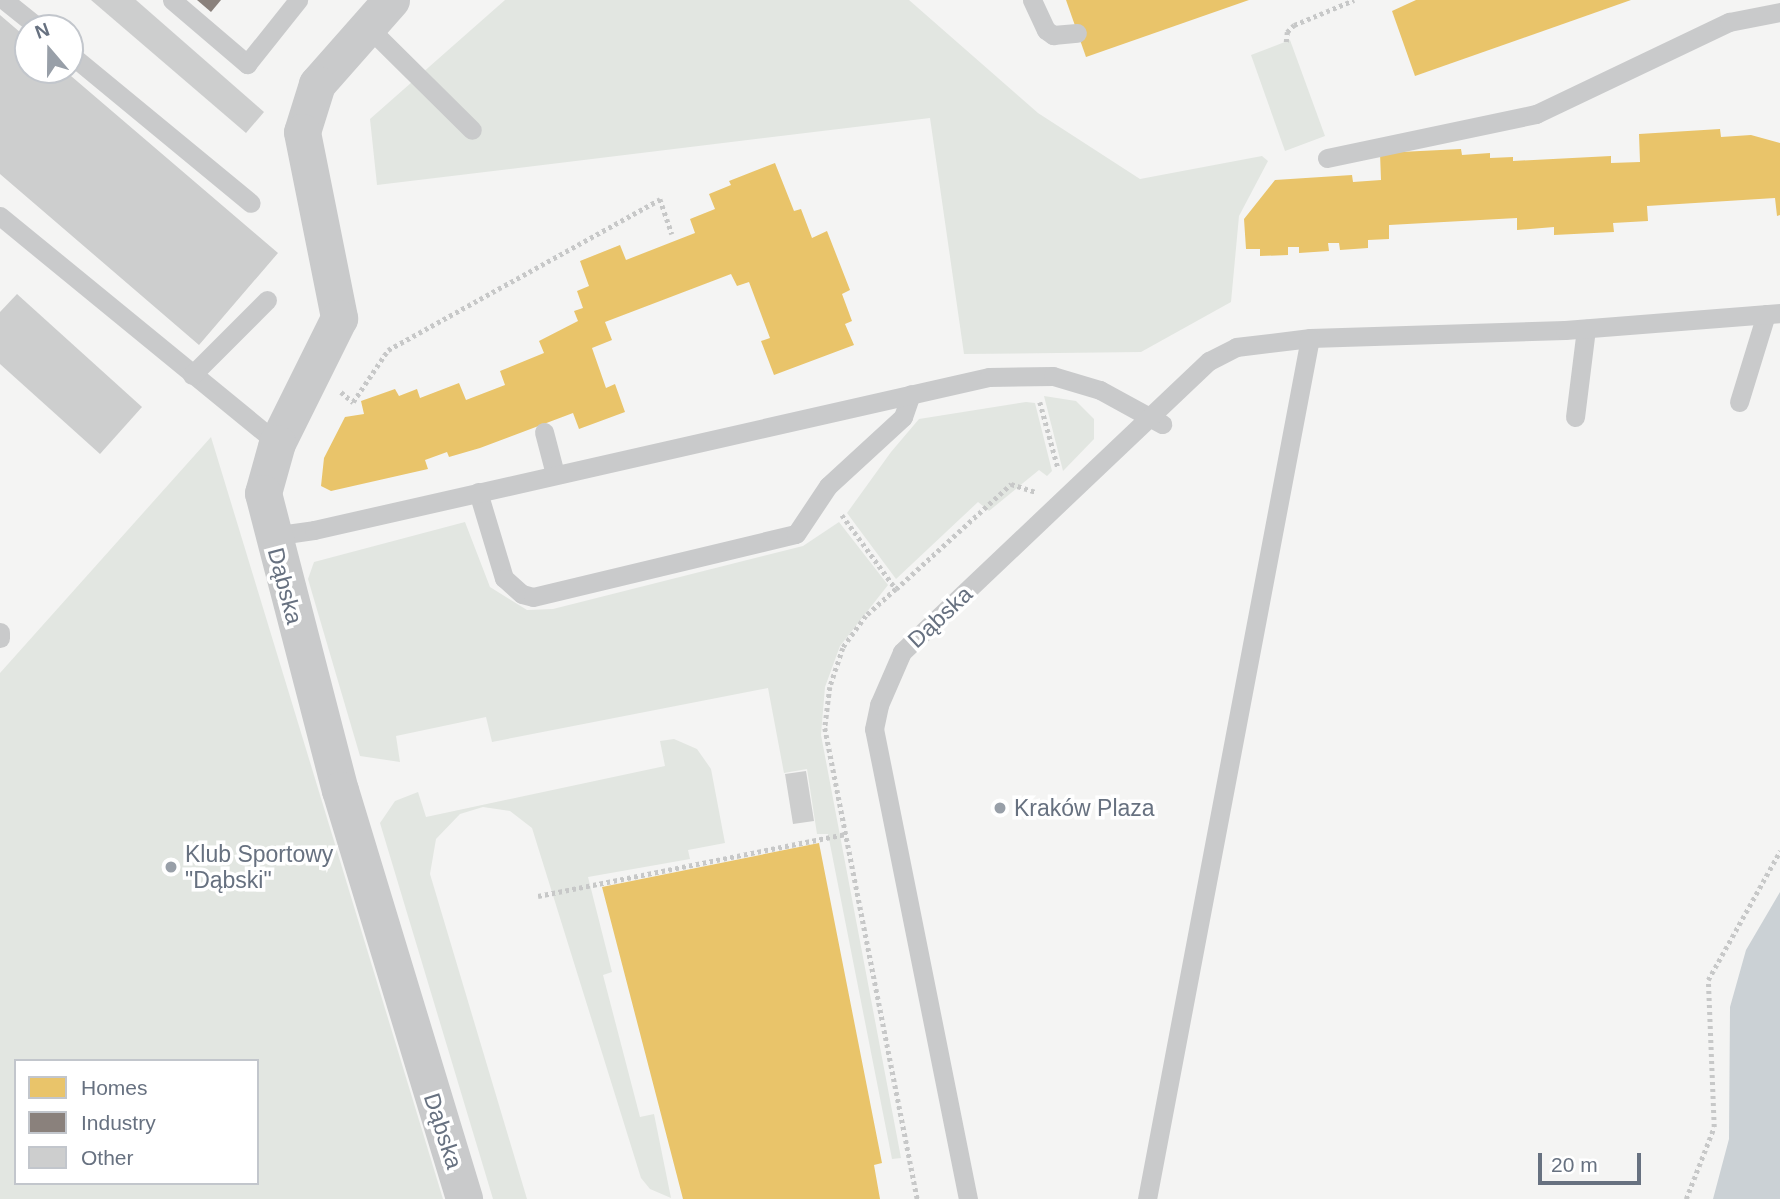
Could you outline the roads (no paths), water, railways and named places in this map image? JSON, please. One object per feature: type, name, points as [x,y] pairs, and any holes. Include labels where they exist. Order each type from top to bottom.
[{"type":"street","name":"Dąbska","points":[[379,13],[317,84],[302,132],[339,318],[277,443],[263,493],[340,790],[464,1199]]},
{"type":"lane","points":[[4,0],[21,14]]},
{"type":"lane","points":[[172,0],[247,64],[298,0]]},
{"type":"lane","points":[[1032,0],[1046,30],[1054,35],[1077,33]]},
{"type":"lane","points":[[1327,158],[1536,114],[1730,22],[1780,12]]},
{"type":"lane","points":[[379,13],[472,130]]},
{"type":"lane","points":[[84,66],[251,203]]},
{"type":"lane","points":[[4,226],[277,443]]},
{"type":"lane","points":[[192,375],[267,300]]},
{"type":"lane","points":[[1739,402],[1773,314]]},
{"type":"lane","name":"Dąbska","points":[[968,1199],[874,729],[878,705],[902,652],[1070,495],[1157,422],[1209,361],[1237,347],[1310,338],[1587,329],[1773,314]]},
{"type":"lane","points":[[1575,417],[1587,329]]},
{"type":"lane","points":[[1147,1199],[1310,338]]},
{"type":"lane","points":[[272,536],[989,377],[1053,376],[1100,390],[1157,422]]},
{"type":"lane","points":[[478,492],[504,578],[522,594],[533,597],[796,534],[828,486],[903,417],[911,394]]},
{"type":"lane","points":[[544,432],[555,474]]},
{"type":"lane","points":[[0,632],[0,638]]},
{"type":"place","name":"Kraków Plaza","points":[[1000,808]]},
{"type":"place","name":"Klub Sportowy \"Dąbski\"","points":[[171,867]]}]
